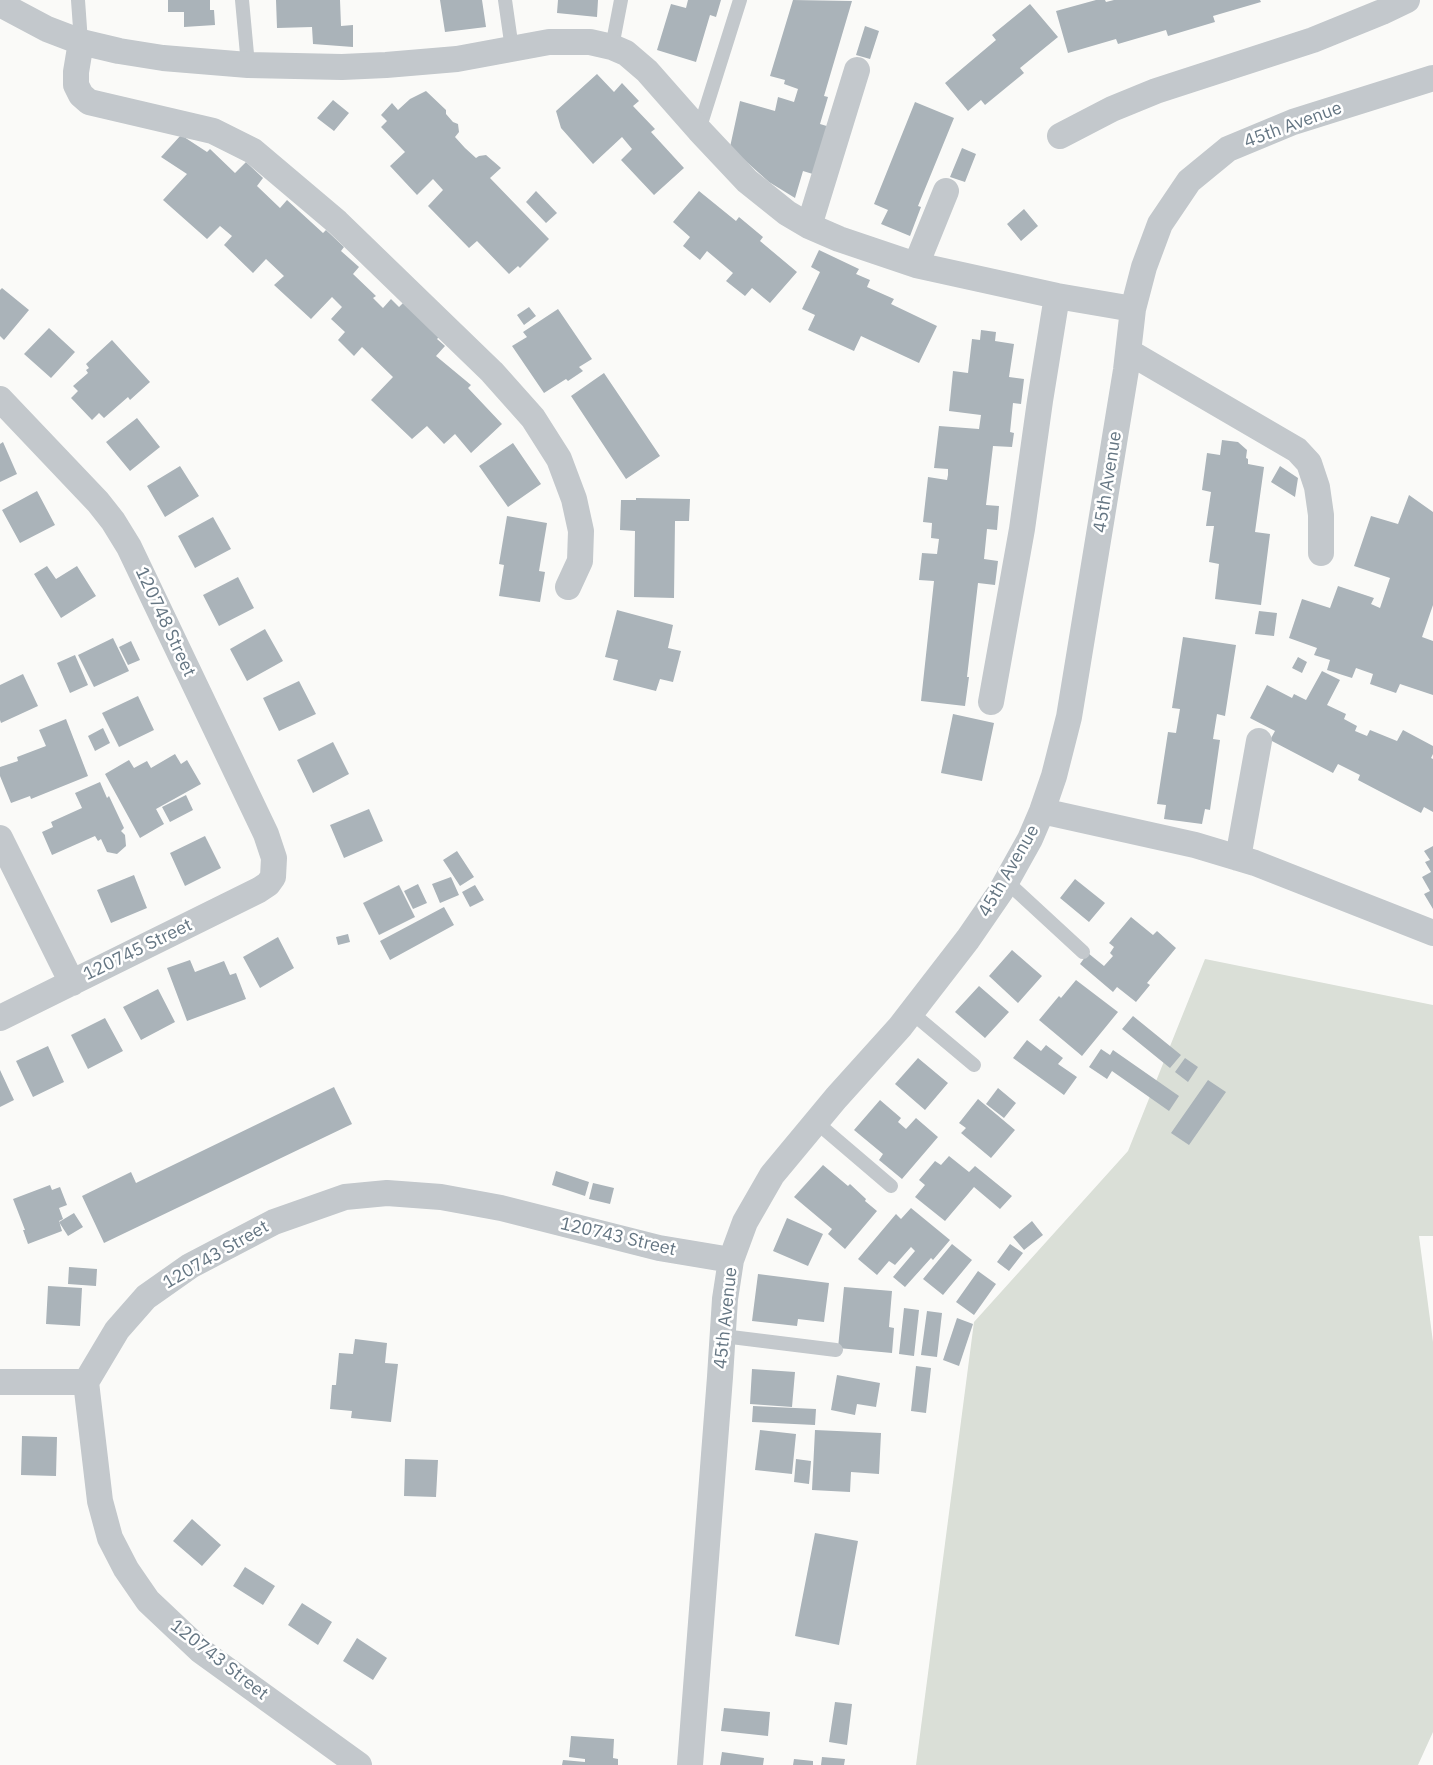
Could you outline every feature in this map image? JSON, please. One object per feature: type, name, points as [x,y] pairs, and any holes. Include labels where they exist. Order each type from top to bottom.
[{"type":"street","points":[[1060,136],[1112,109],[1156,91],[1313,40],[1407,0]]},
{"type":"street","points":[[0,4],[46,29],[81,42],[118,51],[163,58],[248,66],[342,67],[386,65],[457,59],[549,42],[590,42],[612,47],[626,54],[647,71],[747,181],[787,213],[809,226],[839,239],[916,265],[1057,296],[1134,309]]},
{"type":"street","points":[[81,42],[76,72],[76,85],[81,95],[89,102],[213,131],[253,151],[337,222],[492,372],[538,426],[559,459],[574,499],[581,531],[580,561],[568,587]]},
{"type":"street","points":[[809,226],[857,70]]},
{"type":"street","name":"45th Avenue","points":[[690,1765],[725,1299],[731,1260],[744,1222],[772,1175],[912,1013],[968,939],[1006,881],[1030,839],[1042,811],[1054,776],[1070,716],[1134,309],[1144,266],[1160,224],[1189,181],[1228,149],[1293,122],[1433,78]]},
{"type":"street","points":[[916,265],[946,191]]},
{"type":"street","points":[[991,702],[1022,529],[1057,296]]},
{"type":"street","points":[[1128,352],[1297,450],[1309,463],[1317,487],[1321,515],[1321,553]]},
{"type":"street","name":"120748 Street","points":[[0,399],[98,502],[113,521],[129,547],[266,834],[274,858],[273,877]]},
{"type":"street","points":[[1238,858],[1258,740]]},
{"type":"street","points":[[1042,811],[1195,845],[1255,863],[1433,933]]},
{"type":"street","points":[[0,838],[72,983]]},
{"type":"street","name":"120745 Street","points":[[0,1018],[248,896],[268,884],[273,877]]},
{"type":"street","name":"120743 Street","points":[[359,1765],[202,1651],[148,1601],[126,1569],[110,1538],[100,1501],[86,1382],[117,1330],[146,1296],[190,1266],[274,1222],[345,1197],[387,1193],[441,1196],[501,1208],[659,1248],[731,1260]]},
{"type":"street","points":[[0,1382],[86,1382]]},
{"type":"lane","points":[[78,0],[81,42]]},
{"type":"lane","points":[[242,0],[248,66]]},
{"type":"lane","points":[[505,0],[512,49]]},
{"type":"lane","points":[[612,47],[621,0]]},
{"type":"lane","points":[[699,130],[740,0]]},
{"type":"lane","points":[[1006,881],[1083,952]]},
{"type":"lane","points":[[912,1013],[974,1065]]},
{"type":"lane","points":[[816,1122],[891,1186]]},
{"type":"lane","points":[[722,1336],[836,1350]]},
{"type":"shaded area","points":[[1205,959],[1433,1005],[1433,1236],[1419,1236],[1433,1342],[1433,1732],[1418,1765],[916,1765],[974,1322],[1128,1151]]},
{"type":"building","points":[[168,0],[210,0],[210,10],[214,10],[215,25],[184,27],[184,12],[168,12]]},
{"type":"building","points":[[276,0],[340,0],[341,26],[353,25],[353,47],[313,44],[312,27],[277,28]]},
{"type":"building","points":[[440,0],[482,0],[486,27],[445,32]]},
{"type":"building","points":[[558,0],[598,0],[597,17],[557,13]]},
{"type":"building","points":[[688,0],[721,0],[716,17],[710,15],[696,62],[657,50],[671,4],[686,8]]},
{"type":"building","points":[[793,0],[852,1],[824,96],[828,97],[820,124],[830,127],[816,175],[803,171],[795,198],[769,182],[730,147],[740,101],[775,111],[778,97],[794,102],[798,89],[784,84],[785,80],[770,76]]},
{"type":"building","points":[[1096,0],[1105,0],[1106,2],[1114,0],[1260,0],[1261,2],[1213,16],[1215,22],[1168,36],[1166,30],[1118,44],[1116,39],[1068,53],[1056,11]]},
{"type":"building","points":[[1030,4],[1058,37],[1020,68],[1024,73],[985,105],[981,100],[968,111],[945,83],[996,40],[992,35]]},
{"type":"building","points":[[865,26],[879,31],[870,59],[856,55]]},
{"type":"building","points":[[597,74],[614,92],[622,83],[639,101],[633,106],[655,129],[651,132],[684,168],[654,195],[621,160],[632,149],[622,137],[593,164],[561,128],[556,111]]},
{"type":"building","points":[[426,91],[446,110],[446,114],[453,122],[458,124],[459,132],[455,137],[465,148],[476,158],[486,155],[501,168],[490,178],[549,239],[520,268],[518,266],[509,274],[477,241],[469,248],[428,206],[443,190],[433,179],[417,195],[390,166],[405,152],[381,127],[387,121],[381,115],[392,103],[398,110],[410,99]]},
{"type":"building","points":[[333,100],[349,113],[334,131],[317,118]]},
{"type":"building","points":[[915,102],[954,118],[918,206],[921,207],[910,236],[881,224],[888,210],[874,204]]},
{"type":"building","points":[[181,135],[207,152],[210,149],[235,173],[246,162],[263,178],[257,186],[280,208],[287,200],[323,233],[326,230],[344,247],[341,251],[359,267],[353,274],[376,296],[373,298],[383,308],[391,299],[399,307],[405,301],[441,335],[437,339],[445,346],[436,356],[471,385],[468,388],[502,424],[471,453],[455,434],[444,444],[427,426],[412,439],[371,400],[393,377],[362,347],[354,356],[338,340],[345,332],[331,319],[342,307],[332,297],[311,319],[274,285],[284,276],[266,259],[253,273],[224,245],[232,236],[220,226],[207,239],[163,200],[187,174],[161,157]]},
{"type":"building","points":[[962,148],[976,154],[965,182],[950,177]]},
{"type":"building","points":[[536,191],[557,213],[546,223],[526,202]]},
{"type":"building","points":[[699,191],[736,221],[739,217],[763,237],[760,241],[797,272],[770,303],[752,288],[745,296],[726,281],[733,273],[707,251],[700,260],[683,246],[690,237],[673,222]]},
{"type":"building","points":[[1024,209],[1038,226],[1021,241],[1007,224]]},
{"type":"building","points":[[819,250],[859,269],[856,274],[870,280],[867,287],[894,299],[891,304],[937,326],[919,363],[861,336],[854,351],[808,330],[815,315],[802,309],[820,272],[811,267]]},
{"type":"building","points":[[2,288],[29,310],[4,340],[0,336],[0,290]]},
{"type":"building","points":[[529,307],[536,316],[524,325],[517,315]]},
{"type":"building","points":[[558,309],[592,359],[579,367],[583,371],[544,393],[512,346],[527,337],[523,332]]},
{"type":"building","points":[[49,328],[75,352],[51,378],[24,354]]},
{"type":"building","points":[[981,330],[996,332],[995,341],[1014,344],[1009,377],[1024,379],[1021,404],[1013,403],[1010,432],[1014,433],[1012,447],[993,446],[986,505],[999,506],[997,530],[987,529],[984,559],[998,561],[995,585],[978,583],[965,706],[921,701],[934,581],[919,580],[922,553],[937,554],[939,539],[931,538],[932,523],[923,522],[928,477],[947,480],[948,475],[948,469],[934,468],[939,426],[979,429],[981,415],[949,411],[953,371],[968,373],[972,339],[980,340]]},
{"type":"building","points":[[112,340],[150,382],[130,400],[128,397],[104,418],[99,413],[92,420],[71,398],[78,391],[73,386],[88,373],[86,370],[89,368],[86,364]]},
{"type":"building","points":[[604,373],[660,456],[626,479],[571,396]]},
{"type":"building","points":[[137,418],[160,447],[130,471],[106,442]]},
{"type":"building","points":[[1222,440],[1238,442],[1247,450],[1246,458],[1248,459],[1248,464],[1264,467],[1255,532],[1270,534],[1261,605],[1215,599],[1219,564],[1209,562],[1214,526],[1206,526],[1211,492],[1202,490],[1207,453],[1220,455]]},
{"type":"building","points":[[3,442],[17,474],[0,482],[0,444]]},
{"type":"building","points":[[513,443],[541,484],[508,507],[479,466]]},
{"type":"building","points":[[180,466],[199,496],[165,517],[147,486]]},
{"type":"building","points":[[1280,466],[1298,478],[1295,497],[1271,482]]},
{"type":"building","points":[[37,491],[55,525],[20,543],[2,510]]},
{"type":"building","points":[[1409,495],[1433,512],[1433,605],[1422,637],[1433,641],[1433,695],[1400,684],[1396,693],[1370,684],[1373,674],[1356,668],[1352,678],[1327,670],[1330,660],[1314,655],[1317,648],[1289,638],[1302,599],[1330,608],[1338,586],[1374,598],[1371,604],[1380,608],[1390,578],[1354,566],[1371,516],[1398,524]]},
{"type":"building","points":[[636,498],[690,499],[689,521],[675,521],[674,598],[634,597],[635,531],[620,530],[621,500],[636,500]]},
{"type":"building","points":[[507,516],[547,523],[539,571],[545,572],[540,602],[499,596],[504,565],[499,564]]},
{"type":"building","points":[[213,517],[231,549],[195,568],[178,536]]},
{"type":"building","points":[[47,566],[56,579],[77,566],[96,596],[61,618],[34,574]]},
{"type":"building","points":[[238,577],[254,608],[219,626],[203,595]]},
{"type":"building","points":[[617,610],[673,625],[668,648],[681,651],[673,682],[660,679],[656,691],[613,680],[618,660],[605,657]]},
{"type":"building","points":[[1259,611],[1277,613],[1274,636],[1255,634]]},
{"type":"building","points":[[265,629],[283,661],[247,681],[230,649]]},
{"type":"building","points":[[1183,637],[1236,645],[1225,716],[1217,714],[1213,739],[1220,740],[1210,810],[1205,809],[1202,824],[1164,819],[1166,805],[1157,804],[1168,732],[1176,733],[1180,709],[1172,708]]},
{"type":"building","points":[[113,638],[129,671],[94,687],[78,655]]},
{"type":"building","points":[[131,641],[140,660],[128,665],[119,647]]},
{"type":"building","points":[[75,655],[88,685],[70,693],[57,663]]},
{"type":"building","points":[[1298,657],[1307,662],[1302,673],[1292,668]]},
{"type":"building","points":[[1322,671],[1340,680],[1327,705],[1346,714],[1344,719],[1357,726],[1355,731],[1367,736],[1370,730],[1397,741],[1403,730],[1433,746],[1431,758],[1433,759],[1433,812],[1424,807],[1421,813],[1358,780],[1360,775],[1338,764],[1333,773],[1270,740],[1275,731],[1250,718],[1267,685],[1292,698],[1294,694],[1306,700]]},
{"type":"building","points":[[23,674],[38,706],[1,723],[0,685]]},
{"type":"building","points":[[299,681],[316,714],[279,731],[263,698]]},
{"type":"building","points":[[138,696],[154,730],[119,747],[102,713]]},
{"type":"building","points":[[953,714],[994,723],[982,781],[941,773]]},
{"type":"building","points":[[66,719],[88,776],[31,799],[30,796],[11,803],[0,776],[0,767],[18,761],[17,757],[46,746],[39,730]]},
{"type":"building","points":[[103,728],[110,743],[95,751],[88,736]]},
{"type":"building","points":[[333,742],[349,774],[313,793],[297,760]]},
{"type":"building","points":[[175,754],[181,764],[187,760],[201,784],[156,809],[164,824],[140,838],[105,774],[129,760],[134,768],[147,761],[151,768]]},
{"type":"building","points":[[100,782],[107,798],[109,796],[124,828],[121,831],[125,835],[126,846],[117,854],[107,852],[101,839],[98,841],[95,836],[52,855],[42,832],[53,827],[51,822],[82,808],[75,793]]},
{"type":"building","points":[[186,795],[193,810],[170,822],[162,807]]},
{"type":"building","points":[[369,809],[383,841],[344,858],[330,825]]},
{"type":"building","points":[[205,836],[221,868],[185,886],[170,853]]},
{"type":"building","points":[[1433,846],[1433,909],[1424,894],[1430,891],[1422,877],[1431,872],[1425,862],[1430,860],[1424,851]]},
{"type":"building","points":[[457,851],[474,877],[460,886],[443,860]]},
{"type":"building","points":[[134,875],[147,908],[111,923],[97,890]]},
{"type":"building","points":[[451,877],[459,895],[440,903],[432,884]]},
{"type":"building","points":[[1075,879],[1105,903],[1089,922],[1060,898]]},
{"type":"building","points":[[418,884],[427,903],[413,909],[404,891]]},
{"type":"building","points":[[399,885],[415,917],[379,935],[363,903]]},
{"type":"building","points":[[475,885],[484,900],[470,907],[462,892]]},
{"type":"building","points":[[444,907],[454,925],[390,960],[380,941]]},
{"type":"building","points":[[1131,917],[1153,935],[1157,931],[1176,948],[1147,983],[1150,985],[1136,1002],[1117,987],[1113,992],[1080,964],[1088,953],[1104,966],[1113,956],[1110,953],[1114,947],[1109,943]]},
{"type":"building","points":[[348,934],[350,942],[338,945],[336,937]]},
{"type":"building","points":[[278,937],[294,968],[260,988],[243,957]]},
{"type":"building","points":[[1012,950],[1042,976],[1018,1003],[989,976]]},
{"type":"building","points":[[190,960],[195,972],[224,961],[230,975],[236,973],[246,999],[187,1021],[167,968]]},
{"type":"building","points":[[1076,980],[1118,1012],[1082,1056],[1039,1020],[1059,996],[1061,998]]},
{"type":"building","points":[[979,986],[1009,1012],[985,1038],[955,1012]]},
{"type":"building","points":[[158,989],[175,1022],[141,1040],[123,1007]]},
{"type":"building","points":[[1133,1016],[1181,1055],[1170,1068],[1122,1029]]},
{"type":"building","points":[[105,1018],[123,1051],[88,1069],[71,1035]]},
{"type":"building","points":[[1027,1040],[1041,1051],[1046,1045],[1063,1058],[1058,1064],[1077,1077],[1064,1095],[1013,1058]]},
{"type":"building","points":[[48,1046],[64,1082],[33,1097],[16,1061]]},
{"type":"building","points":[[1101,1049],[1110,1055],[1113,1050],[1179,1096],[1169,1111],[1112,1071],[1107,1079],[1089,1067]]},
{"type":"building","points":[[918,1058],[948,1083],[925,1110],[895,1084]]},
{"type":"building","points":[[1185,1058],[1198,1067],[1188,1082],[1175,1072]]},
{"type":"building","points":[[0,1070],[14,1100],[0,1107]]},
{"type":"building","points":[[1208,1080],[1226,1092],[1189,1145],[1171,1133]]},
{"type":"building","points":[[334,1087],[352,1124],[104,1243],[82,1196],[131,1172],[136,1183]]},
{"type":"building","points":[[998,1088],[1016,1103],[1004,1118],[986,1104]]},
{"type":"building","points":[[978,1099],[1015,1130],[991,1158],[961,1133],[966,1128],[959,1123]]},
{"type":"building","points":[[880,1100],[901,1118],[898,1122],[906,1129],[916,1118],[938,1137],[902,1179],[879,1160],[883,1154],[854,1130]]},
{"type":"building","points":[[949,1156],[969,1172],[975,1166],[1012,1196],[1000,1209],[974,1187],[945,1221],[915,1197],[925,1185],[919,1180],[935,1161],[941,1165]]},
{"type":"building","points":[[823,1165],[848,1186],[850,1184],[877,1211],[845,1249],[828,1234],[832,1229],[794,1197]]},
{"type":"building","points":[[556,1171],[589,1182],[585,1196],[552,1185]]},
{"type":"building","points":[[593,1183],[614,1188],[610,1204],[589,1199]]},
{"type":"building","points":[[50,1185],[52,1190],[60,1187],[67,1205],[59,1208],[63,1219],[59,1221],[62,1231],[28,1244],[23,1230],[25,1230],[13,1199]]},
{"type":"building","points":[[911,1208],[950,1240],[933,1260],[931,1258],[905,1287],[893,1277],[915,1251],[911,1247],[895,1265],[889,1261],[877,1275],[858,1259],[896,1214],[901,1219]]},
{"type":"building","points":[[74,1213],[83,1227],[68,1236],[59,1222]]},
{"type":"building","points":[[787,1218],[823,1234],[808,1266],[773,1251]]},
{"type":"building","points":[[1032,1221],[1043,1235],[1024,1250],[1013,1237]]},
{"type":"building","points":[[952,1244],[972,1260],[943,1295],[923,1279]]},
{"type":"building","points":[[1010,1244],[1023,1253],[1009,1271],[997,1262]]},
{"type":"building","points":[[69,1267],[97,1269],[96,1286],[68,1284]]},
{"type":"building","points":[[978,1271],[996,1284],[974,1315],[956,1302]]},
{"type":"building","points":[[758,1274],[829,1283],[824,1322],[798,1319],[797,1326],[752,1321]]},
{"type":"building","points":[[48,1286],[82,1288],[80,1326],[46,1324]]},
{"type":"building","points":[[844,1287],[892,1291],[889,1327],[894,1328],[892,1353],[838,1348]]},
{"type":"building","points":[[904,1308],[919,1310],[914,1356],[899,1354]]},
{"type":"building","points":[[927,1311],[942,1313],[937,1357],[921,1355]]},
{"type":"building","points":[[957,1318],[973,1324],[959,1366],[943,1360]]},
{"type":"building","points":[[355,1339],[387,1343],[385,1363],[398,1364],[391,1422],[351,1418],[352,1411],[330,1409],[332,1385],[336,1385],[339,1353],[353,1354]]},
{"type":"building","points":[[916,1366],[931,1368],[926,1413],[911,1411]]},
{"type":"building","points":[[752,1369],[795,1372],[792,1407],[750,1404]]},
{"type":"building","points":[[837,1375],[880,1383],[876,1407],[857,1404],[855,1415],[831,1410]]},
{"type":"building","points":[[753,1406],[816,1409],[815,1425],[752,1422]]},
{"type":"building","points":[[760,1430],[796,1434],[792,1474],[755,1470]]},
{"type":"building","points":[[815,1430],[881,1433],[879,1474],[851,1472],[850,1492],[812,1490]]},
{"type":"building","points":[[22,1436],[57,1437],[56,1476],[21,1475]]},
{"type":"building","points":[[405,1459],[438,1460],[436,1497],[404,1496]]},
{"type":"building","points":[[796,1459],[811,1461],[809,1484],[794,1482]]},
{"type":"building","points":[[192,1519],[221,1545],[202,1566],[173,1541]]},
{"type":"building","points":[[815,1533],[858,1541],[839,1645],[795,1636]]},
{"type":"building","points":[[245,1567],[275,1586],[263,1605],[233,1586]]},
{"type":"building","points":[[302,1603],[332,1622],[318,1645],[288,1625]]},
{"type":"building","points":[[357,1638],[387,1658],[373,1680],[343,1661]]},
{"type":"building","points":[[835,1702],[852,1704],[847,1745],[829,1742]]},
{"type":"building","points":[[724,1708],[770,1712],[768,1736],[721,1731]]},
{"type":"building","points":[[571,1736],[614,1739],[613,1758],[618,1759],[618,1765],[562,1765],[563,1760],[585,1762],[585,1759],[569,1757]]},
{"type":"building","points":[[722,1752],[764,1758],[763,1765],[720,1765]]},
{"type":"building","points":[[822,1757],[845,1759],[844,1765],[821,1765]]},
{"type":"building","points":[[794,1759],[813,1761],[813,1765],[793,1765]]}]
